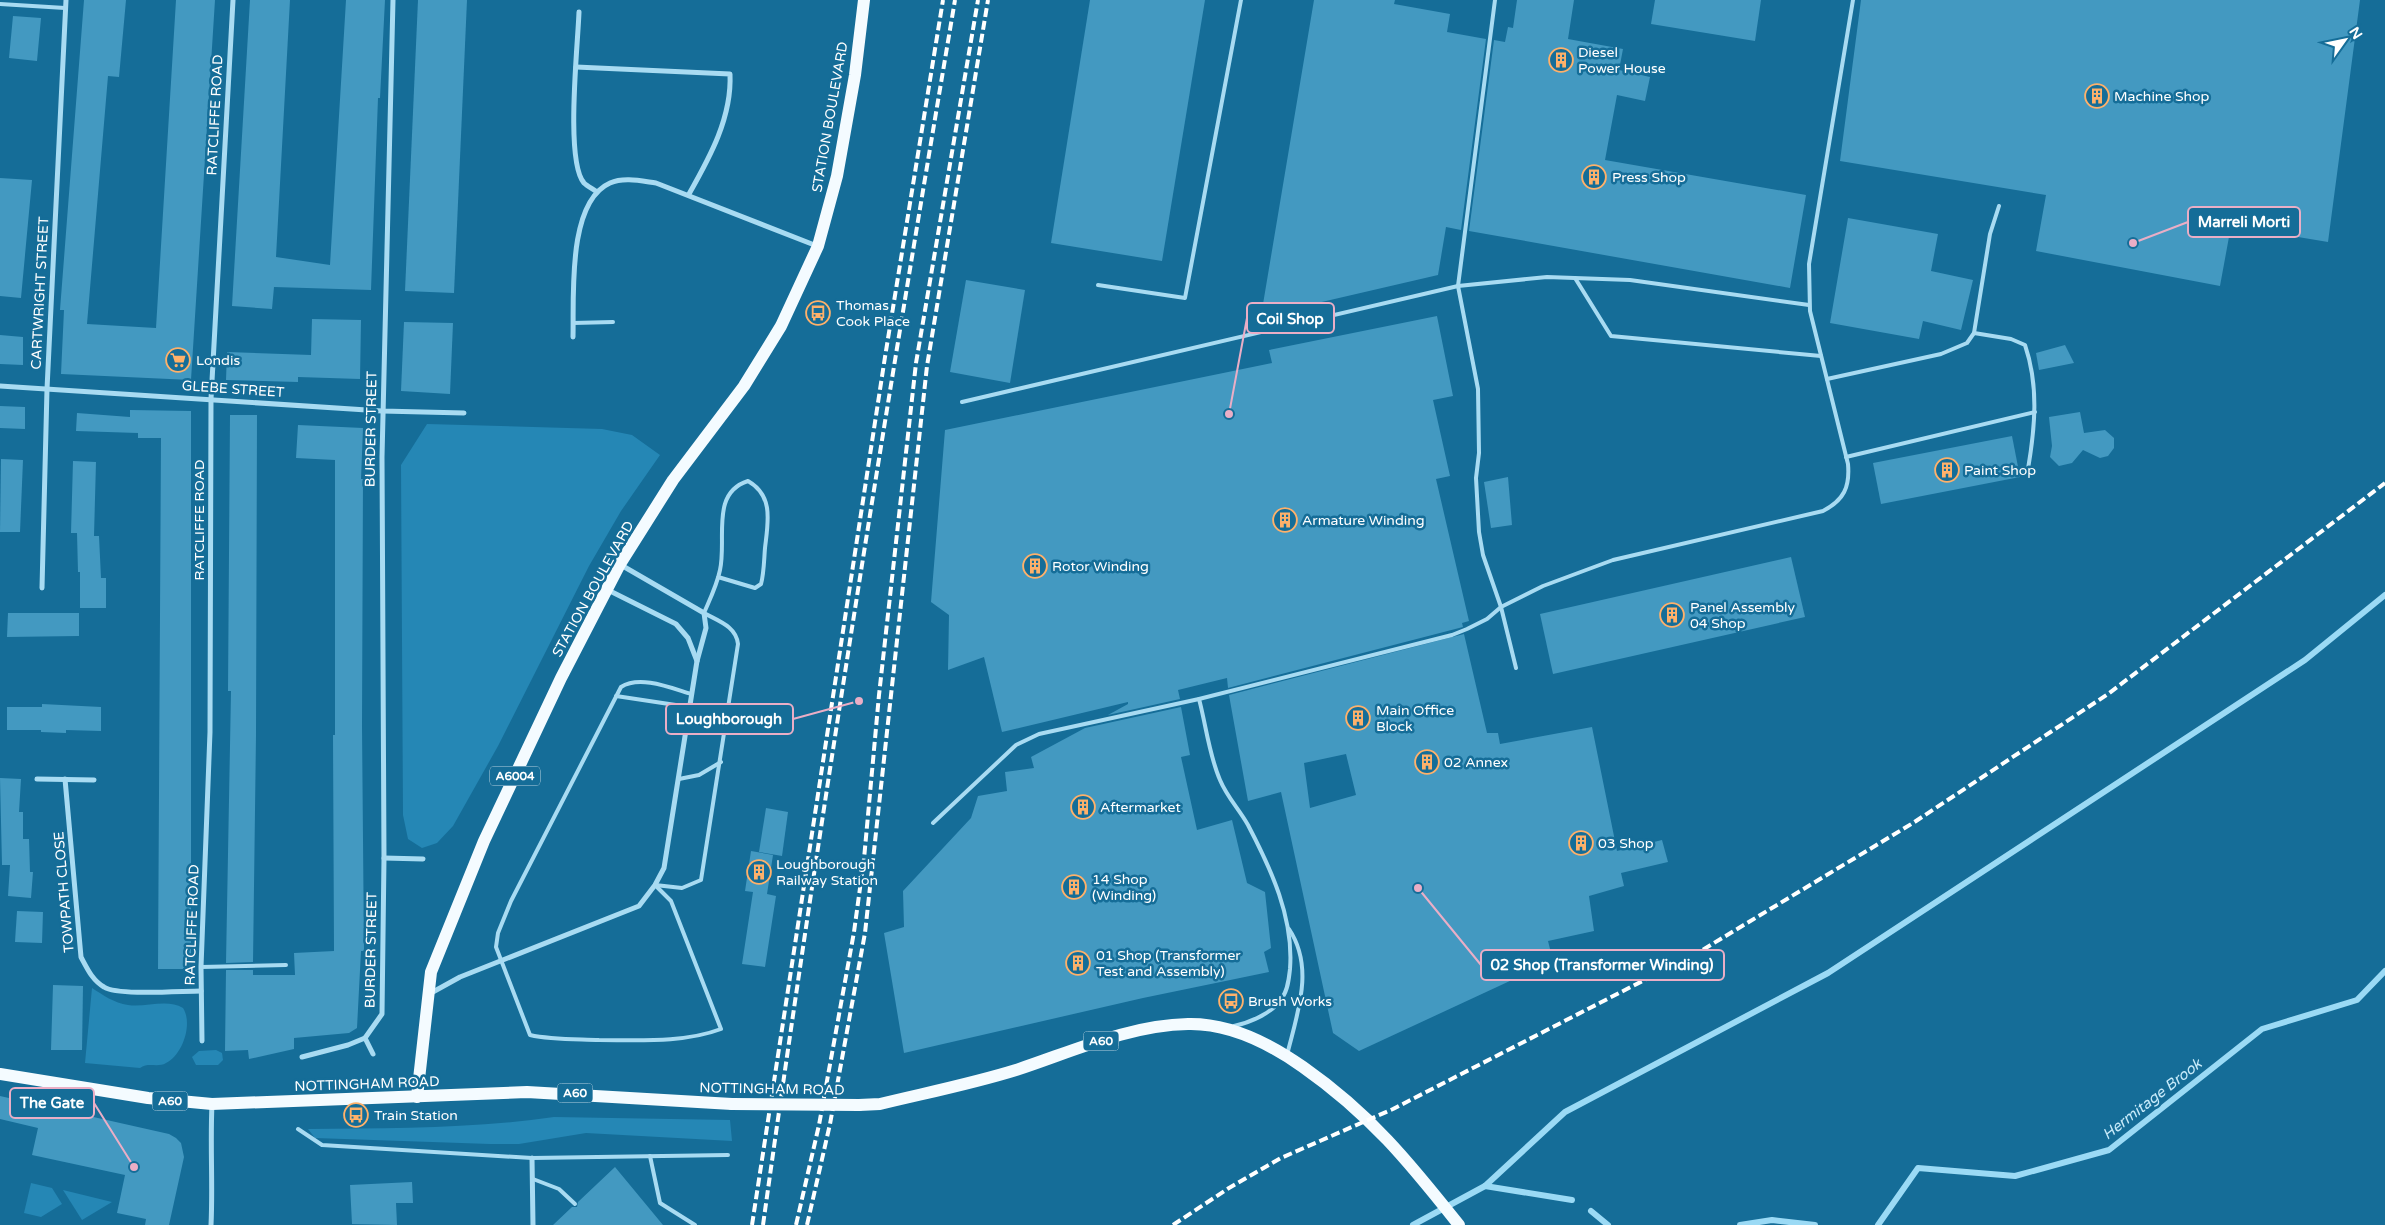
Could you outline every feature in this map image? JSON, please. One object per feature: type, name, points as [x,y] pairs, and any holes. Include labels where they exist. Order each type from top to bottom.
[{"type":"main road","name":"STATION BOULEVARD","points":[[417,1097],[431,972],[484,841],[562,678],[620,564],[673,480],[744,386],[781,326],[818,246],[837,176],[864,0]]},
{"type":"main road","name":"NOTTINGHAM ROAD","points":[[0,1074],[148,1098],[212,1104],[527,1092],[732,1104],[859,1105],[880,1104],[1014,1070],[1113,1038],[1155,1028],[1187,1024],[1219,1028],[1267,1043],[1334,1088],[1387,1137],[1459,1225]]},
{"type":"street","name":"CARTWRIGHT STREET","points":[[42,588],[47,389],[66,0]]},
{"type":"street","name":"RATCLIFFE ROAD","points":[[202,1041],[201,967],[210,732],[211,399],[233,0]]},
{"type":"street","name":"BURDER STREET","points":[[365,1038],[382,1014],[384,858],[382,411],[393,0]]},
{"type":"street","points":[[579,12],[574,111],[576,161],[584,182],[597,192]]},
{"type":"street","points":[[576,67],[730,74],[731,91],[728,104],[712,152],[689,194]]},
{"type":"street","points":[[573,337],[576,247],[586,210],[597,192],[611,183],[629,180],[656,182],[818,246]]},
{"type":"street","name":"GLEBE STREET","points":[[0,386],[382,411],[464,413]]},
{"type":"street","points":[[428,996],[460,977],[639,906],[655,885],[664,868],[691,694],[706,628],[704,613],[620,564]]},
{"type":"street","points":[[607,590],[676,624],[688,638],[697,661]]},
{"type":"street","name":"TOWPATH CLOSE","points":[[65,779],[81,957],[93,979],[105,988],[120,991],[201,991]]},
{"type":"street","points":[[37,780],[94,780]]},
{"type":"street","points":[[384,858],[423,859]]},
{"type":"street","points":[[302,1056],[348,1045],[365,1038],[373,1054]]},
{"type":"street","points":[[211,1225],[210,1145],[212,1104]]},
{"type":"street","points":[[532,1158],[533,1225]]},
{"type":"lane","points":[[1098,285],[1185,298],[1242,0]]},
{"type":"lane","points":[[1494,0],[1458,286],[1478,389],[1479,453],[1476,478],[1479,532],[1483,555],[1500,607],[1516,668]]},
{"type":"lane","points":[[933,823],[1016,745],[1039,734],[1199,699],[1452,635],[1487,619],[1500,607],[1543,586],[1613,560],[1823,511],[1836,503],[1847,489],[1849,479],[1846,457],[1809,305],[1809,264],[1853,0]]},
{"type":"lane","points":[[0,4],[65,8]]},
{"type":"lane","points":[[1827,379],[1941,354],[1967,343],[1974,333],[1990,234],[1999,206]]},
{"type":"lane","points":[[962,402],[1458,286],[1547,278],[1630,280],[1809,305]]},
{"type":"lane","points":[[1575,278],[1611,336],[1821,356]]},
{"type":"lane","points":[[573,322],[613,322]]},
{"type":"lane","points":[[1974,333],[2011,339],[2025,345],[2033,378],[2035,412],[2028,469]]},
{"type":"lane","points":[[1846,457],[2035,412]]},
{"type":"lane","points":[[655,885],[682,888],[701,880],[721,762],[737,638],[729,626],[704,613],[721,569],[724,506],[728,494],[737,484],[748,481],[757,486],[764,497],[769,512],[761,584],[755,588],[718,577]]},
{"type":"lane","points":[[655,885],[671,900],[721,1029],[711,1033],[667,1040],[579,1040],[530,1035],[500,961],[496,942],[511,901],[621,687],[635,682],[668,687],[691,694]]},
{"type":"lane","points":[[616,696],[689,707]]},
{"type":"lane","points":[[1199,699],[1215,769],[1226,795],[1247,823],[1276,883],[1288,927],[1291,957],[1288,981],[1282,998],[1270,1010],[1254,1020],[1219,1028]]},
{"type":"lane","points":[[679,779],[699,775],[721,762]]},
{"type":"lane","points":[[1286,1056],[1303,992],[1300,952],[1297,941],[1288,927]]},
{"type":"lane","points":[[201,967],[286,965]]},
{"type":"lane","points":[[298,1130],[322,1145],[532,1158],[728,1155]]},
{"type":"lane","points":[[650,1156],[660,1202],[695,1225]]},
{"type":"lane","points":[[533,1179],[559,1189],[575,1204]]},
{"type":"shaded area","points":[[427,424],[602,429],[632,435],[660,455],[621,511],[589,566],[498,746],[453,826],[437,843],[422,848],[408,839],[403,815],[401,465]]},
{"type":"shaded area","points":[[92,988],[123,1004],[135,1006],[163,1003],[183,1008],[187,1022],[185,1038],[177,1053],[166,1063],[146,1065],[140,1068],[85,1063]]},
{"type":"shaded area","points":[[216,1050],[222,1053],[223,1060],[218,1065],[196,1065],[192,1057],[199,1051]]},
{"type":"shaded area","points":[[554,1117],[730,1120],[732,1141],[586,1133],[519,1144],[490,1144],[315,1138],[308,1129],[462,1126]]},
{"type":"shaded area","points":[[31,1183],[52,1188],[62,1204],[41,1217],[24,1213]]},
{"type":"shaded area","points":[[63,1190],[112,1202],[82,1220]]},
{"type":"building","points":[[84,0],[126,0],[119,77],[108,76],[87,324],[156,328],[176,0],[215,0],[191,380],[61,374],[64,310],[60,310]]},
{"type":"building","points":[[250,0],[290,0],[276,257],[330,265],[346,0],[385,0],[380,98],[378,98],[371,290],[274,287],[272,309],[232,306]]},
{"type":"building","points":[[418,0],[467,0],[454,293],[405,291]]},
{"type":"building","points":[[1090,0],[1205,0],[1162,261],[1051,243]]},
{"type":"building","points":[[1314,0],[1395,0],[1394,4],[1450,14],[1447,32],[1486,39],[1461,230],[1446,227],[1438,275],[1261,316]]},
{"type":"building","name":"Press Shop","points":[[1517,0],[1574,0],[1568,39],[1623,49],[1619,70],[1650,77],[1645,101],[1617,95],[1605,160],[1806,195],[1790,288],[1469,231],[1494,40],[1505,42],[1508,27],[1513,28]]},
{"type":"building","points":[[1655,0],[1761,0],[1755,41],[1651,24]]},
{"type":"building","name":"Machine Shop","points":[[1861,0],[2360,0],[2328,242],[2231,226],[2220,286],[2036,251],[2046,195],[1840,161]]},
{"type":"building","points":[[13,16],[41,18],[37,61],[9,58]]},
{"type":"building","points":[[0,178],[32,180],[21,298],[0,296]]},
{"type":"building","points":[[1848,218],[1938,234],[1931,271],[1973,280],[1961,330],[1923,321],[1919,339],[1830,323]]},
{"type":"building","points":[[966,280],[1025,290],[1010,383],[950,372]]},
{"type":"building","points":[[1437,316],[1453,396],[1433,400],[1450,476],[1436,479],[1469,621],[1462,623],[1463,627],[1228,688],[1227,678],[1178,690],[1180,699],[1108,715],[1128,704],[1128,702],[1002,732],[984,657],[948,670],[949,615],[931,602],[945,430],[1272,363],[1269,350]]},
{"type":"building","points":[[312,319],[361,320],[360,379],[298,377],[298,382],[226,380],[227,352],[311,355]]},
{"type":"building","points":[[404,322],[453,323],[450,394],[401,391]]},
{"type":"building","points":[[0,335],[23,337],[23,365],[0,364]]},
{"type":"building","points":[[2065,345],[2074,363],[2039,370],[2036,353]]},
{"type":"building","points":[[0,406],[25,407],[25,429],[0,428]]},
{"type":"building","points":[[130,410],[191,411],[191,969],[158,969],[161,438],[138,438],[138,433],[76,431],[77,413],[130,417]]},
{"type":"building","points":[[2080,412],[2084,433],[2105,430],[2114,438],[2114,448],[2108,456],[2100,458],[2083,450],[2072,463],[2059,466],[2050,457],[2052,446],[2049,417]]},
{"type":"building","points":[[230,415],[257,415],[256,735],[253,962],[226,963],[231,691],[228,691]]},
{"type":"building","points":[[298,425],[363,428],[361,479],[363,479],[362,726],[364,951],[361,951],[357,1028],[349,1033],[294,1038],[294,1049],[249,1059],[248,1050],[225,1051],[226,970],[253,970],[253,975],[295,975],[294,953],[334,951],[335,460],[296,458]]},
{"type":"building","name":"Paint Shop","points":[[2012,436],[2020,477],[1881,504],[1873,463]]},
{"type":"building","points":[[1,459],[23,460],[20,532],[0,532]]},
{"type":"building","points":[[73,461],[96,462],[94,536],[99,536],[101,578],[106,578],[106,608],[80,608],[77,533],[71,533]]},
{"type":"building","points":[[1508,477],[1512,525],[1491,528],[1484,482]]},
{"type":"building","name":"Panel Assembly 04 Shop","points":[[1791,557],[1805,617],[1553,674],[1540,614]]},
{"type":"building","points":[[8,613],[79,613],[79,636],[7,637]]},
{"type":"building","points":[[1464,634],[1487,733],[1498,733],[1500,744],[1592,727],[1617,851],[1662,840],[1668,862],[1621,873],[1624,886],[1589,896],[1594,931],[1548,941],[1553,961],[1359,1051],[1333,1033],[1281,792],[1248,801],[1229,695]],"holes":[[[1346,754],[1356,795],[1310,808],[1304,763]]]},
{"type":"building","points":[[42,704],[101,707],[101,731],[66,730],[66,733],[41,732],[41,730],[7,730],[7,707],[42,707]]},
{"type":"building","points":[[1181,707],[1190,755],[1181,757],[1197,830],[1232,820],[1247,883],[1265,892],[1271,948],[1264,952],[1269,972],[1143,998],[904,1053],[884,933],[904,927],[903,891],[971,818],[978,796],[1007,791],[1005,772],[1034,768],[1031,757],[1085,728]]},
{"type":"building","points":[[0,778],[21,779],[19,812],[23,812],[23,839],[29,839],[30,872],[33,872],[31,898],[8,896],[10,865],[2,865]]},
{"type":"building","points":[[766,808],[788,812],[782,856],[759,852]]},
{"type":"building","name":"Loughborough Railway Station","points":[[751,851],[773,855],[767,894],[776,896],[765,967],[742,964],[753,892],[745,891]]},
{"type":"building","points":[[17,911],[43,912],[42,943],[15,942]]},
{"type":"building","points":[[53,985],[83,986],[82,1050],[51,1050]]},
{"type":"building","points":[[0,1096],[169,1134],[176,1138],[181,1143],[184,1157],[169,1225],[145,1225],[146,1219],[117,1213],[125,1175],[32,1155],[38,1128],[0,1119]]},
{"type":"building","points":[[615,1167],[663,1225],[553,1225],[572,1207],[577,1207],[578,1202]]},
{"type":"building","points":[[412,1182],[413,1203],[396,1203],[397,1225],[352,1224],[350,1185]]},
{"type":"waterway","points":[[1485,1186],[1565,1112],[1828,973],[2305,660],[2385,595]]},
{"type":"waterway","name":"Hermitage Brook","points":[[1878,1225],[1918,1168],[2015,1176],[2109,1150],[2262,1029],[2357,1000],[2385,971]]},
{"type":"waterway","name":"Hermitage Brook","points":[[1413,1225],[1485,1186],[1572,1200]]},
{"type":"waterway","name":"Hermitage Brook","points":[[1591,1211],[1608,1225]]},
{"type":"waterway","name":"Hermitage Brook","points":[[1740,1225],[1772,1220],[1815,1225]]},
{"type":"railway","points":[[752,1225],[885,357],[943,0]]},
{"type":"railway","points":[[763,1225],[807,918],[854,612],[955,0]]},
{"type":"railway","points":[[796,1225],[819,1125],[854,932],[864,859],[879,695],[916,363],[978,0]]},
{"type":"railway","points":[[807,1225],[830,1124],[865,933],[927,366],[988,0]]},
{"type":"railway","points":[[1173,1225],[1229,1188],[1281,1158],[1393,1109],[1699,952],[1913,823],[2108,694],[2385,483]]},
{"type":"place","name":"Diesel Power House","points":[[1561,60]]},
{"type":"place","name":"Machine Shop","points":[[2097,96]]},
{"type":"place","name":"Press Shop","points":[[1594,177]]},
{"type":"place","name":"Marreli Morti","points":[[2133,243]]},
{"type":"place","name":"Thomas Cook Place","points":[[818,313]]},
{"type":"place","name":"Londis","points":[[178,360]]},
{"type":"place","name":"Coil Shop","points":[[1229,414]]},
{"type":"place","name":"Paint Shop","points":[[1947,470]]},
{"type":"place","name":"Armature Winding","points":[[1285,520]]},
{"type":"place","name":"Rotor Winding","points":[[1035,566]]},
{"type":"place","name":"Panel Assembly 04 Shop","points":[[1672,615]]},
{"type":"place","name":"Loughborough","points":[[859,701]]},
{"type":"place","name":"Main Office Block","points":[[1358,718]]},
{"type":"place","name":"02 Annex","points":[[1427,762]]},
{"type":"place","name":"Aftermarket","points":[[1083,807]]},
{"type":"place","name":"03 Shop","points":[[1581,843]]},
{"type":"place","name":"Loughborough Railway Station","points":[[759,872]]},
{"type":"place","name":"14 Shop (Winding)","points":[[1074,887]]},
{"type":"place","name":"02 Shop (Transformer Winding)","points":[[1418,888]]},
{"type":"place","name":"01 Shop (Transformer Test and Assembly)","points":[[1078,963]]},
{"type":"place","name":"Brush Works","points":[[1231,1001]]},
{"type":"place","name":"Train Station","points":[[356,1115]]},
{"type":"place","name":"The Gate","points":[[134,1167]]}]
